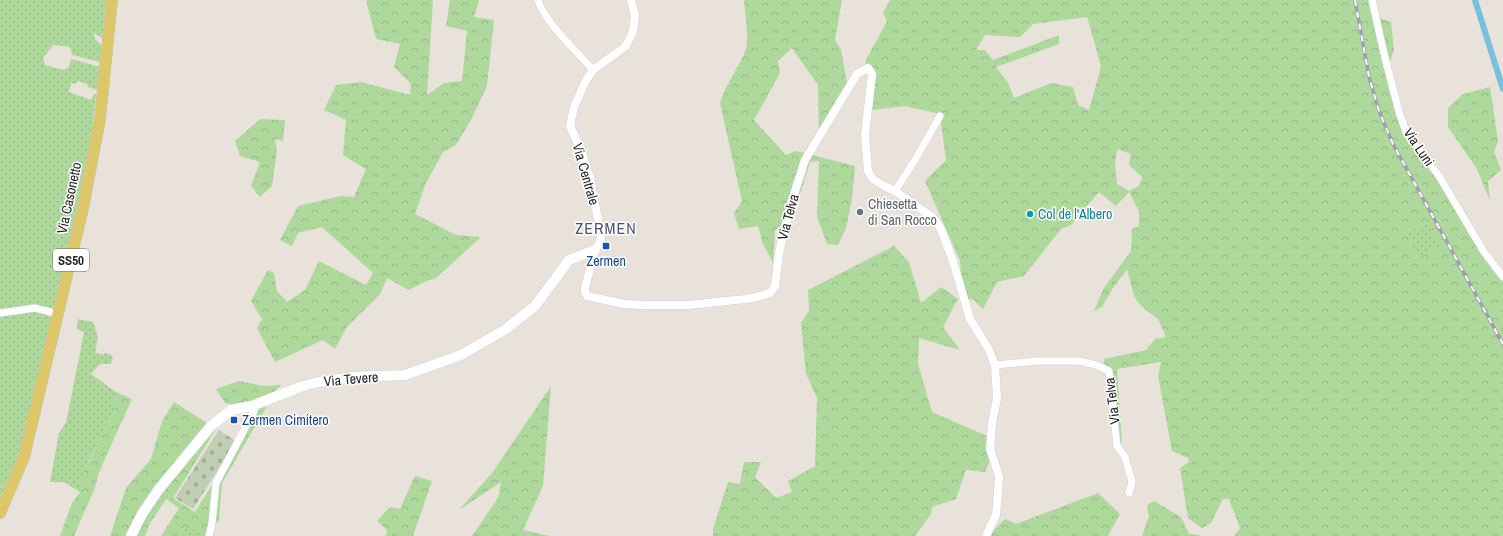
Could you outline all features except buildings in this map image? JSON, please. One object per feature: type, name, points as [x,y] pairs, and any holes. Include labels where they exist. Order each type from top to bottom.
[{"type":"main road","name":"Via Casonetto","points":[[0,513],[24,457],[83,208],[100,119],[112,0]]},
{"type":"main road","name":"Via Tevere","points":[[131,536],[142,514],[159,489],[211,426],[231,410],[254,406],[300,387],[318,382],[355,377],[405,375],[462,355],[506,329],[535,306],[569,260],[595,250]]},
{"type":"street","points":[[538,0],[542,10],[550,21],[593,70]]},
{"type":"street","name":"Via Centrale","points":[[595,250],[600,242],[601,234],[588,171],[581,150],[570,126],[574,107],[585,82],[593,70],[626,46],[633,31],[635,15],[631,0]]},
{"type":"street","name":"Via Luni","points":[[1372,0],[1385,58],[1399,112],[1406,132],[1439,176],[1484,252],[1503,277]]},
{"type":"street","name":"Via Telva","points":[[595,250],[585,292],[587,296],[618,304],[689,305],[745,299],[770,293],[775,286],[779,253],[789,210],[805,160],[857,74],[868,68],[872,74],[866,135],[868,171],[873,179],[895,191],[932,217],[940,227],[952,258],[970,319],[988,348],[995,365],[997,398],[992,424],[990,449],[999,476],[996,515],[986,536]]},
{"type":"street","points":[[895,191],[926,142],[940,116]]},
{"type":"street","points":[[0,313],[35,308],[58,314]]},
{"type":"street","name":"Via Telva","points":[[995,365],[1038,361],[1079,361],[1096,365],[1109,371],[1117,446],[1125,457],[1132,482],[1129,494]]},
{"type":"street","points":[[209,536],[212,523],[216,483],[254,411],[254,406]]},
{"type":"green space","points":[[0,0],[106,0],[102,38],[93,32],[95,39],[102,46],[100,62],[72,55],[70,47],[53,45],[43,58],[45,65],[63,70],[69,67],[71,59],[100,67],[97,90],[78,81],[76,84],[71,83],[69,92],[91,100],[94,94],[96,94],[91,142],[83,192],[32,425],[0,503]]},
{"type":"green space","points":[[366,0],[433,0],[427,95],[444,83],[462,81],[467,31],[446,26],[450,0],[479,0],[474,17],[494,20],[487,86],[472,118],[456,145],[443,152],[425,185],[415,214],[456,235],[481,237],[436,278],[424,282],[409,290],[387,278],[380,294],[347,327],[335,349],[323,340],[275,362],[257,328],[262,319],[251,301],[268,270],[274,273],[277,291],[287,302],[305,290],[319,261],[366,285],[373,273],[322,227],[298,233],[292,246],[280,240],[298,206],[341,196],[354,197],[366,169],[343,155],[346,120],[324,110],[336,85],[361,82],[410,95],[411,84],[394,67],[400,44],[376,39]]},
{"type":"green space","points":[[744,0],[842,0],[835,40],[841,50],[848,89],[819,137],[818,85],[792,48],[778,61],[780,73],[754,120],[786,155],[796,151],[855,166],[852,199],[846,228],[838,245],[827,244],[817,217],[819,161],[810,162],[793,217],[775,230],[773,263],[763,244],[758,226],[739,229],[734,213],[742,201],[720,103],[740,63],[747,45]]},
{"type":"green space","points":[[890,0],[1371,0],[1376,17],[1391,22],[1394,50],[1387,70],[1402,132],[1423,158],[1503,278],[1503,536],[1234,536],[1240,528],[1229,499],[1223,499],[1211,523],[1202,528],[1188,518],[1180,468],[1189,462],[1188,458],[1172,451],[1158,376],[1161,362],[1117,369],[1122,443],[1113,439],[1104,359],[1146,350],[1155,339],[1166,337],[1158,319],[1141,306],[1134,296],[1127,269],[1113,288],[1102,307],[1094,311],[1104,288],[1131,251],[1132,229],[1139,226],[1139,211],[1129,192],[1116,206],[1099,192],[1071,225],[1061,229],[1024,276],[997,282],[983,309],[974,300],[963,298],[960,261],[925,181],[946,160],[940,116],[936,113],[905,106],[872,110],[875,75],[865,62],[887,21],[883,13]],"holes":[[[1087,17],[1101,67],[1089,110],[1078,105],[1073,87],[1051,83],[1014,98],[1008,83],[996,67],[1059,44],[1059,35],[993,60],[985,50],[976,50],[985,35],[1020,37],[1033,24]],[[1117,149],[1131,154],[1129,165],[1142,177],[1139,186],[1129,191],[1117,184],[1115,165]],[[1428,223],[1440,245],[1415,259],[1408,230]]]},
{"type":"green space","points":[[1490,87],[1498,141],[1494,152],[1501,170],[1488,181],[1490,201],[1477,169],[1448,127],[1448,108],[1463,94]]},
{"type":"green space","points":[[260,119],[285,120],[283,141],[275,139],[277,150],[272,186],[260,197],[251,186],[260,162],[240,156],[235,141]]},
{"type":"green space","points":[[1428,223],[1441,245],[1415,259],[1408,230]]},
{"type":"green space","points":[[894,246],[909,262],[921,303],[941,287],[958,299],[943,327],[960,350],[919,338],[918,364],[932,412],[987,436],[990,461],[985,472],[966,470],[956,499],[932,507],[931,514],[915,536],[713,536],[713,529],[728,482],[740,484],[744,462],[761,462],[755,477],[776,498],[792,492],[788,481],[815,466],[817,398],[806,374],[801,323],[809,311],[808,290]]},
{"type":"green space","points":[[78,319],[93,322],[98,337],[95,353],[104,355],[104,353],[110,354],[113,357],[111,364],[100,364],[91,374],[116,392],[110,419],[88,462],[80,492],[64,482],[50,482],[59,433],[66,423],[84,332],[77,329]]},
{"type":"green space","points":[[239,381],[264,386],[282,385],[265,398],[266,408],[222,483],[219,521],[201,533],[185,527],[181,536],[161,536],[179,508],[166,499],[149,525],[145,536],[110,536],[126,488],[151,459],[162,421],[174,402],[216,429],[173,498],[195,512],[259,410],[225,403],[216,389]]},
{"type":"green space","points":[[551,386],[543,486],[523,530],[550,536],[472,536],[498,498],[501,482],[459,510],[492,473]]},
{"type":"green space","points":[[116,392],[132,399],[100,470],[94,490],[74,536],[60,536],[72,503],[80,492],[79,481],[110,419]]},
{"type":"green space","points":[[219,430],[236,441],[193,509],[175,498]]},
{"type":"green space","points":[[415,476],[432,481],[413,536],[386,536],[387,530],[377,521],[390,507],[400,509]]},
{"type":"green space","points":[[1098,493],[1120,514],[1108,536],[988,536],[1005,519],[1016,524]]},
{"type":"green space","points":[[1154,501],[1181,517],[1189,534],[1203,536],[1142,536],[1149,516],[1147,505]]},
{"type":"green space","points":[[212,526],[209,536],[181,536],[185,527]]},
{"type":"waterway","points":[[1475,0],[1503,89]]},
{"type":"railway","points":[[1355,0],[1369,77],[1379,111],[1393,144],[1503,344]]},
{"type":"place","name":"Chiesetta di San Rocco","points":[[860,212]]},
{"type":"place","name":"Col de l'Albero","points":[[1030,214]]},
{"type":"place","name":"Zermen","points":[[606,246]]},
{"type":"place","name":"Zermen Cimitero","points":[[234,420]]},
{"type":"district","name":"ZERMEN","points":[[606,228]]}]
